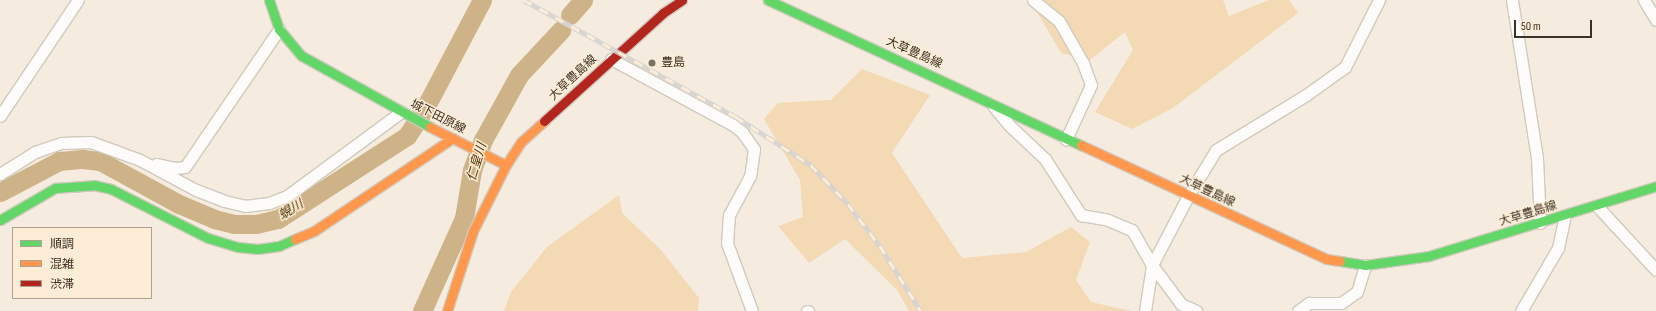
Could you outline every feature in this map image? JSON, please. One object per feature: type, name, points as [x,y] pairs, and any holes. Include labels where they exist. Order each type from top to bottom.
[{"type":"main road","name":"城下田原線","points":[[269,0],[279,29],[302,56],[401,112],[506,166]]},
{"type":"main road","name":"大草豊島線","points":[[506,166],[521,142],[663,13],[682,0]]},
{"type":"main road","name":"大草豊島線","points":[[768,0],[989,100],[1066,139],[1327,259],[1365,265],[1429,256],[1565,216],[1656,186]]},
{"type":"main road","points":[[0,220],[55,188],[94,185],[111,189],[208,238],[251,248],[279,246],[295,241],[320,226],[453,138]]},
{"type":"main road","points":[[447,311],[473,231],[506,166]]},
{"type":"street","points":[[0,116],[78,0]]},
{"type":"street","points":[[1033,0],[1060,21],[1083,63],[1091,85],[1066,139]]},
{"type":"street","points":[[1145,311],[1152,265],[1188,196],[1216,150],[1306,95],[1345,67],[1379,0]]},
{"type":"street","points":[[1512,0],[1537,158],[1540,223]]},
{"type":"street","points":[[1644,0],[1656,20]]},
{"type":"street","points":[[0,174],[34,152],[61,143],[91,142],[140,160],[175,168],[185,167],[279,29]]},
{"type":"street","points":[[611,59],[733,125],[742,132],[754,150],[750,176],[729,215],[726,242],[752,311]]},
{"type":"street","points":[[989,100],[1009,125],[1045,159],[1081,215],[1108,220],[1132,230],[1152,265],[1181,304],[1197,311]]},
{"type":"street","points":[[140,160],[196,190],[224,201],[245,206],[269,203],[294,191],[401,112]]},
{"type":"street","points":[[1597,206],[1656,270]]},
{"type":"street","points":[[1521,311],[1558,248],[1565,216]]},
{"type":"street","points":[[1301,310],[1309,303],[1341,303],[1356,292],[1365,265]]},
{"type":"shaded area","points":[[1030,0],[1223,0],[1229,16],[1269,0],[1289,0],[1298,13],[1173,108],[1132,129],[1095,112],[1133,50],[1125,32],[1090,60],[1061,53]]},
{"type":"shaded area","points":[[862,69],[930,95],[892,153],[962,258],[1026,252],[1071,227],[1090,242],[1076,280],[1091,302],[1131,311],[909,311],[897,290],[845,239],[809,263],[778,226],[803,217],[800,180],[764,119],[778,103],[831,100]]},
{"type":"shaded area","points":[[619,195],[622,213],[661,250],[699,298],[698,311],[504,311],[511,292],[547,247]]},
{"type":"waterway","name":"蜆川","points":[[0,192],[59,161],[83,159],[100,161],[179,204],[214,219],[234,224],[256,224],[278,219],[407,136],[425,108],[482,0]]},
{"type":"waterway","name":"仁皇川","points":[[570,15],[583,0]]},
{"type":"waterway","name":"仁皇川","points":[[422,311],[464,218],[472,170],[483,140],[519,75],[561,30]]},
{"type":"railway","points":[[524,0],[736,117],[811,165],[848,204],[880,246],[921,311]]},
{"type":"traffic: fast","points":[[269,0],[279,29],[302,56],[430,127]]},
{"type":"traffic: fast","points":[[768,0],[1081,145]]},
{"type":"traffic: fast","points":[[0,220],[55,188],[94,185],[111,189],[208,238],[238,247],[258,249],[279,246],[295,239]]},
{"type":"traffic: fast","points":[[1340,261],[1365,265],[1429,256],[1656,186]]},
{"type":"traffic: slow","points":[[447,311],[473,231],[506,165],[521,142],[544,121]]},
{"type":"traffic: slow","points":[[430,127],[506,165]]},
{"type":"traffic: slow","points":[[295,239],[314,231],[453,138]]},
{"type":"traffic: slow","points":[[1081,145],[1327,259],[1340,261]]},
{"type":"traffic: jam","points":[[544,121],[663,13],[682,0]]},
{"type":"place","name":"豊島","points":[[652,63]]}]
